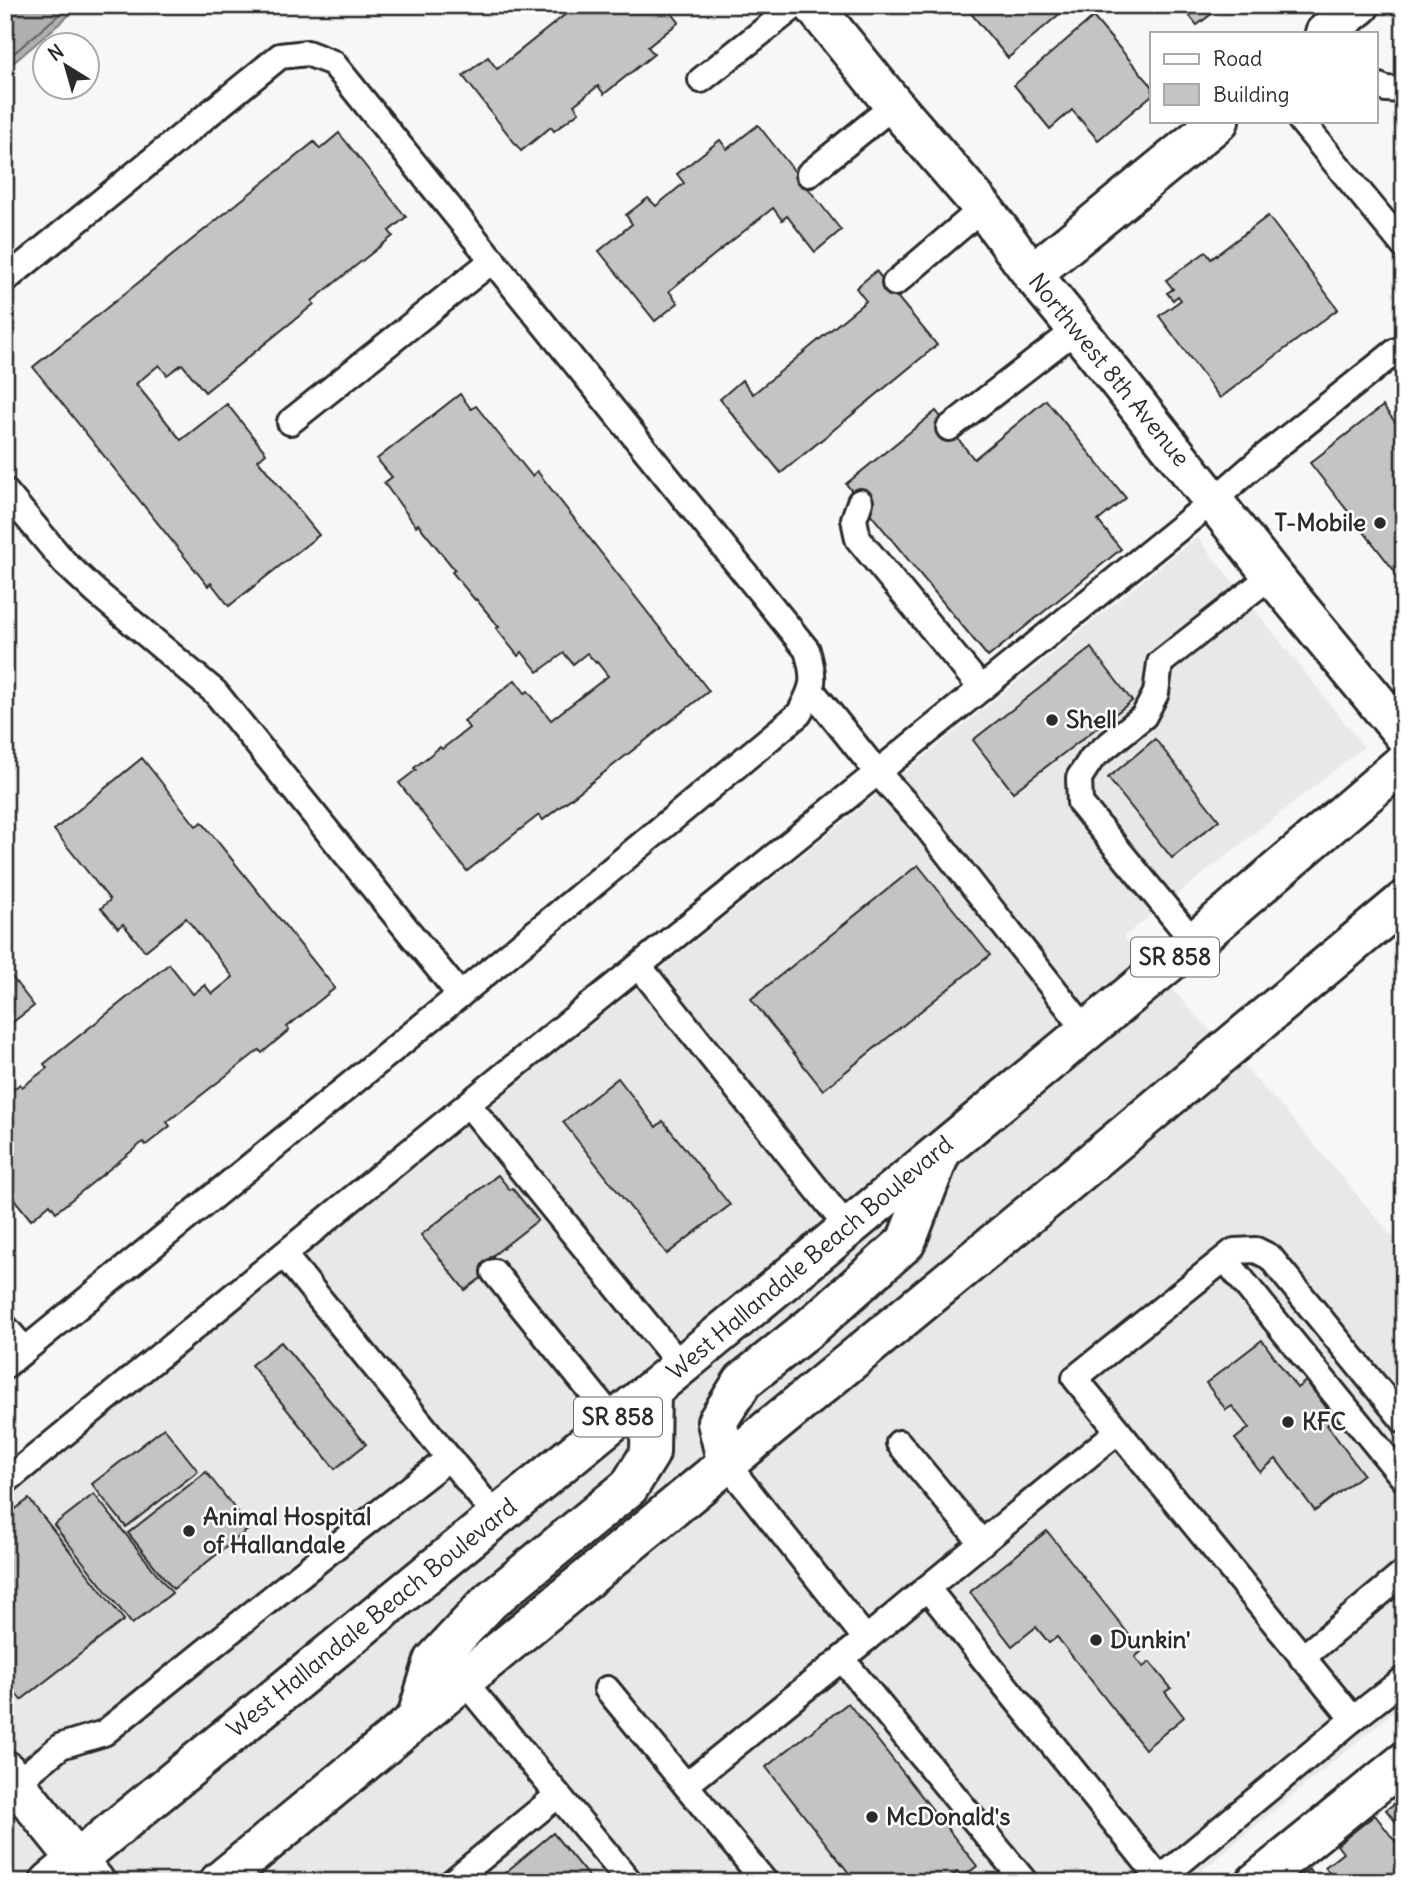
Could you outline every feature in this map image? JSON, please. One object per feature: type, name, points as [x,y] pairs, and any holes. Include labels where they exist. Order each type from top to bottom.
[{"type":"main road","name":"Northwest 8th Avenue","points":[[813,5],[894,105],[983,208],[1032,274],[1272,575],[1404,735]]},
{"type":"main road","points":[[1326,32],[1360,5]]},
{"type":"main road","points":[[1032,274],[1218,122]]},
{"type":"main road","name":"West Hallandale Beach Boulevard","points":[[74,1874],[496,1516],[1194,942],[1404,762]]},
{"type":"main road","points":[[219,1882],[1115,1144],[1404,901]]},
{"type":"main road","points":[[727,1464],[717,1422],[743,1381],[813,1325],[906,1242],[942,1149]]},
{"type":"main road","points":[[416,1720],[434,1661],[490,1601],[629,1487],[650,1453],[651,1391]]},
{"type":"main road","points":[[1256,1882],[1404,1762]]},
{"type":"main road","points":[[10,1776],[74,1874]]},
{"type":"lane","points":[[701,80],[796,5]]},
{"type":"lane","points":[[5,280],[280,56],[307,52],[333,63],[807,650],[813,669],[812,691],[799,714],[5,1366]]},
{"type":"lane","points":[[1378,86],[1404,90]]},
{"type":"lane","points":[[809,174],[894,105]]},
{"type":"lane","points":[[1302,122],[1404,246]]},
{"type":"lane","points":[[895,283],[983,208]]},
{"type":"lane","points":[[290,422],[493,260]]},
{"type":"lane","points":[[949,428],[1077,329]]},
{"type":"lane","points":[[5,1482],[1214,500],[1261,459],[1385,359],[1404,349]]},
{"type":"lane","points":[[5,491],[80,578],[215,692],[460,995]]},
{"type":"lane","points":[[860,502],[854,519],[858,539],[981,688]]},
{"type":"lane","points":[[1194,942],[1080,803],[1079,778],[1092,758],[1144,716],[1156,693],[1160,663],[1272,575]]},
{"type":"lane","points":[[812,691],[877,772],[922,821],[1086,1030]]},
{"type":"lane","points":[[639,966],[848,1227]]},
{"type":"lane","points":[[468,1104],[681,1366]]},
{"type":"lane","points":[[1353,1718],[1075,1378],[1230,1255],[1256,1250],[1270,1257],[1404,1422]]},
{"type":"lane","points":[[284,1255],[496,1516]]},
{"type":"lane","points":[[1230,1255],[1404,1479]]},
{"type":"lane","points":[[494,1272],[614,1420]]},
{"type":"lane","points":[[5,1327],[25,1350]]},
{"type":"lane","points":[[686,1785],[1118,1431]]},
{"type":"lane","points":[[899,1443],[982,1543]]},
{"type":"lane","points":[[10,1776],[61,1746],[103,1732],[449,1458]]},
{"type":"lane","points":[[727,1464],[866,1639]]},
{"type":"lane","points":[[1303,1658],[1404,1573]]},
{"type":"lane","points":[[927,1588],[1158,1880],[1404,1679]]},
{"type":"lane","points":[[842,1659],[1025,1882]]},
{"type":"lane","points":[[463,1680],[630,1882]]},
{"type":"lane","points":[[607,1689],[765,1882]]},
{"type":"lane","points":[[452,1882],[558,1795]]},
{"type":"shaded area","points":[[1197,537],[1364,747],[1123,937],[1288,1114],[1404,1250],[1404,1703],[1188,1882],[5,1882],[5,1497]]},
{"type":"water","points":[[5,5],[81,5],[49,32],[32,32],[32,47],[5,70]]},
{"type":"building","points":[[577,5],[665,5],[679,22],[648,47],[654,54],[604,94],[598,86],[574,105],[579,112],[554,131],[551,127],[521,151],[463,76],[488,57],[497,69]]},
{"type":"building","points":[[964,5],[1060,5],[1064,10],[1008,58]]},
{"type":"building","points":[[1181,5],[1215,5],[1218,9],[1197,25]]},
{"type":"building","points":[[1093,17],[1150,84],[1150,97],[1098,140],[1072,110],[1050,129],[1014,85]]},
{"type":"building","points":[[758,125],[841,230],[815,252],[787,216],[782,220],[773,208],[669,291],[678,303],[655,321],[599,251],[632,224],[626,215],[648,198],[656,206],[684,183],[677,174],[720,140],[727,149]]},
{"type":"building","points":[[339,133],[406,217],[389,231],[393,236],[205,392],[182,364],[167,375],[159,365],[136,384],[181,440],[227,404],[266,453],[258,460],[319,535],[229,606],[211,583],[208,586],[33,367],[314,142],[320,149]]},
{"type":"building","points":[[1268,216],[1338,309],[1220,398],[1159,316],[1181,300],[1178,296],[1173,300],[1167,293],[1173,289],[1166,280],[1206,252],[1211,259]]},
{"type":"building","points":[[876,271],[937,345],[781,473],[720,399],[742,380],[753,394],[866,301],[856,288]]},
{"type":"building","points":[[460,394],[471,409],[476,406],[532,476],[537,471],[709,691],[543,820],[539,815],[467,871],[399,783],[440,747],[442,749],[469,728],[464,721],[515,680],[525,693],[528,691],[551,720],[608,676],[587,653],[573,664],[564,653],[538,672],[522,652],[518,656],[496,628],[499,627],[452,572],[455,570],[418,524],[416,526],[384,483],[392,477],[377,459]]},
{"type":"building","points":[[1046,400],[1126,498],[1098,521],[1121,549],[988,657],[846,484],[936,411],[974,459]]},
{"type":"building","name":"T-Mobile","points":[[1383,406],[1404,434],[1404,583],[1310,463]]},
{"type":"building","name":"Shell","points":[[1091,648],[1132,701],[1013,792],[973,740]]},
{"type":"building","name":"Shell","points":[[1155,739],[1219,820],[1172,858],[1108,778]]},
{"type":"building","points":[[142,758],[196,826],[202,822],[335,988],[287,1027],[289,1030],[262,1053],[259,1050],[167,1122],[170,1126],[146,1145],[143,1142],[56,1212],[50,1204],[31,1220],[5,1188],[5,1096],[47,1068],[44,1064],[169,964],[193,994],[205,985],[212,994],[233,977],[186,918],[145,951],[123,924],[118,928],[101,908],[110,900],[54,830]]},
{"type":"building","points":[[918,865],[990,955],[823,1090],[751,999]]},
{"type":"building","points":[[5,968],[34,1006],[5,1028]]},
{"type":"building","points":[[618,1078],[656,1127],[663,1121],[730,1205],[667,1254],[563,1122]]},
{"type":"building","points":[[498,1175],[538,1220],[486,1261],[493,1269],[465,1290],[421,1235]]},
{"type":"building","name":"KFC","points":[[1262,1340],[1297,1388],[1306,1381],[1335,1419],[1327,1425],[1363,1474],[1315,1511],[1276,1459],[1260,1472],[1235,1439],[1249,1428],[1232,1406],[1226,1410],[1206,1383]]},
{"type":"building","points":[[281,1342],[366,1444],[335,1469],[251,1365]]},
{"type":"building","points":[[164,1428],[198,1471],[126,1527],[92,1484]]},
{"type":"building","name":"Animal Hospital of Hallandale","points":[[206,1472],[250,1528],[173,1589],[128,1533]]},
{"type":"building","points":[[94,1494],[172,1593],[132,1624],[54,1525]]},
{"type":"building","points":[[29,1499],[124,1620],[21,1700],[5,1679],[5,1517]]},
{"type":"building","name":"Dunkin'","points":[[1047,1531],[1142,1651],[1135,1657],[1143,1667],[1150,1662],[1171,1688],[1165,1692],[1184,1717],[1145,1749],[1057,1637],[1049,1643],[1036,1627],[1012,1646],[970,1592]]},
{"type":"building","name":"McDonald's","points":[[848,1703],[977,1866],[962,1878],[957,1872],[949,1882],[856,1882],[766,1767]]},
{"type":"building","points":[[1404,1796],[1404,1832],[1386,1810]]},
{"type":"building","points":[[1375,1815],[1404,1853],[1404,1882],[1336,1882],[1325,1867],[1343,1853],[1337,1845]]},
{"type":"building","points":[[553,1833],[593,1882],[494,1882]]},
{"type":"building","points":[[1309,1869],[1319,1882],[1293,1882]]},
{"type":"place","name":"T-Mobile","points":[[1380,523]]},
{"type":"place","name":"Shell","points":[[1052,720]]},
{"type":"place","name":"KFC","points":[[1288,1422]]},
{"type":"place","name":"Animal Hospital of Hallandale","points":[[189,1531]]},
{"type":"place","name":"Dunkin'","points":[[1096,1640]]},
{"type":"place","name":"McDonald's","points":[[872,1817]]}]
